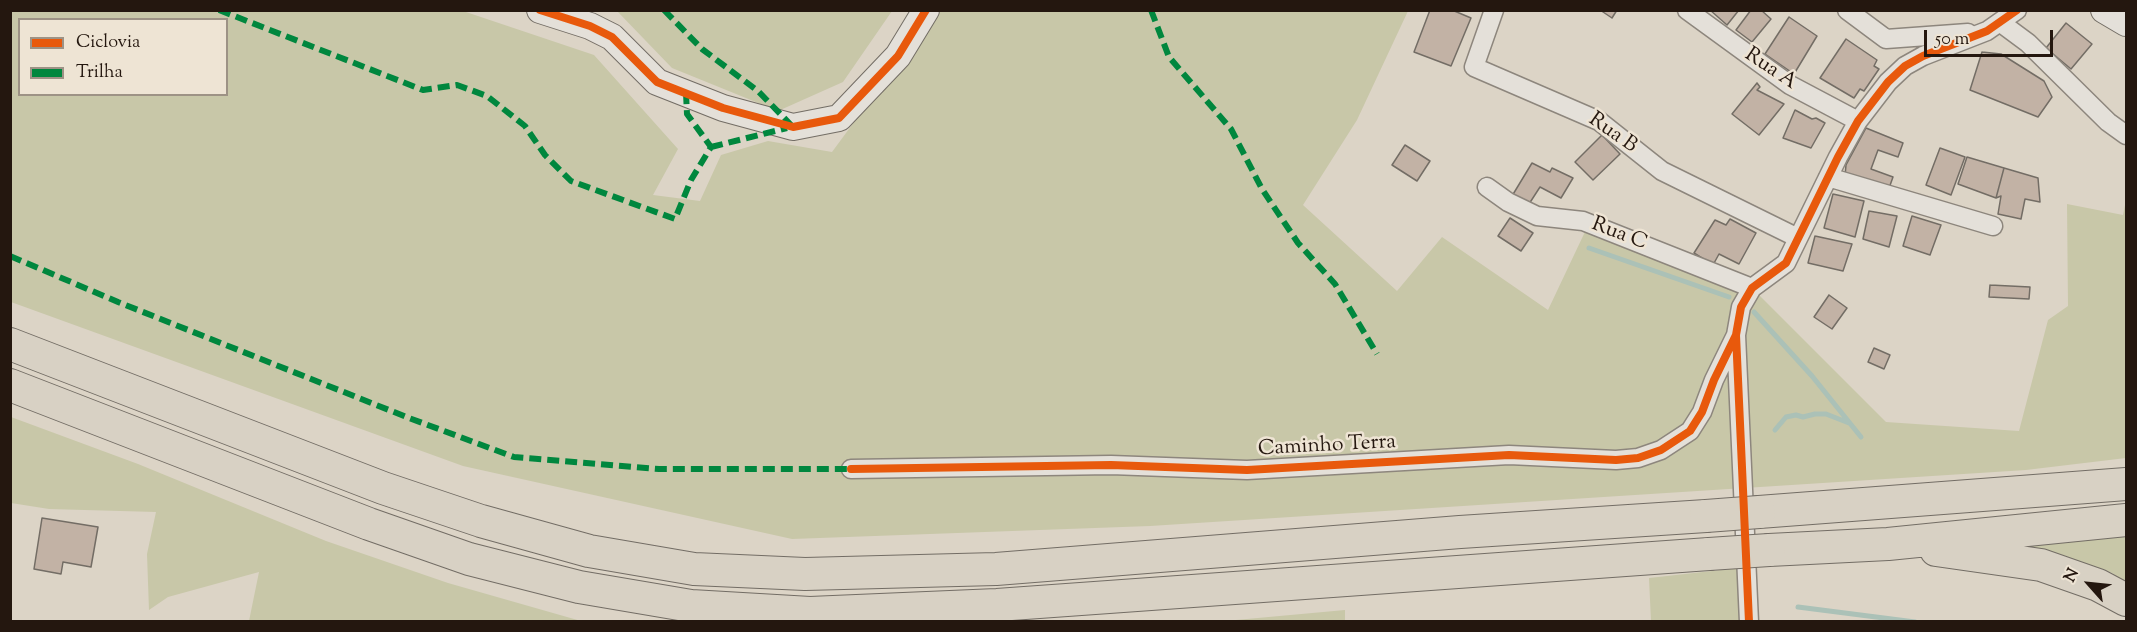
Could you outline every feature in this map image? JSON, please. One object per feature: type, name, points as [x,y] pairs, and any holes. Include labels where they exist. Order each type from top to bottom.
[{"type":"highway","points":[[10,344],[383,489],[589,551],[694,569],[805,574],[996,569],[1460,532],[2127,484]]},
{"type":"highway","points":[[10,385],[369,524],[469,559],[579,587],[691,606],[810,614],[986,605],[1709,554],[1888,544],[2127,520]]},
{"type":"highway","points":[[1888,544],[2041,565],[2098,585],[2127,600]]},
{"type":"street","points":[[540,10],[590,26],[612,37],[657,82],[723,108],[793,127],[839,117],[898,56],[926,10]]},
{"type":"street","name":"Rua B","points":[[1494,10],[1474,67],[1599,121],[1662,171],[1798,238]]},
{"type":"street","name":"Rua A","points":[[1687,10],[1790,85],[1858,121]]},
{"type":"street","points":[[1847,10],[1886,39],[2005,19]]},
{"type":"street","points":[[2104,10],[2127,23]]},
{"type":"street","points":[[1749,621],[1736,334],[1741,307],[1752,288],[1786,263],[1858,121],[1888,82],[1905,66],[1923,56],[2005,19]]},
{"type":"street","points":[[2005,19],[2108,122],[2127,135]]},
{"type":"street","points":[[1828,177],[1993,226]]},
{"type":"street","name":"Rua C","points":[[1487,187],[1509,202],[1537,216],[1583,221],[1752,288]]},
{"type":"street","name":"Caminho Terra","points":[[851,469],[1111,465],[1247,470],[1509,455],[1616,460],[1638,458],[1661,450],[1690,431],[1702,412],[1736,334]]},
{"type":"green space","points":[[10,11],[463,11],[594,55],[678,149],[653,195],[700,201],[721,155],[768,141],[832,152],[936,11],[1408,11],[1357,120],[1303,205],[1397,291],[1442,237],[1548,310],[1592,217],[1752,288],[1886,422],[2019,431],[2048,320],[2068,306],[2067,204],[2123,215],[2126,200],[2126,458],[2026,470],[1150,526],[792,539],[463,466],[11,302]]},
{"type":"green space","points":[[617,11],[892,11],[843,82],[778,111],[672,68]]},
{"type":"green space","points":[[11,417],[138,464],[326,541],[448,583],[581,621],[249,621],[259,572],[168,597],[149,610],[147,554],[156,512],[49,509],[11,503]]},
{"type":"green space","points":[[2126,535],[2126,583],[2112,573],[2002,542]]},
{"type":"green space","points":[[1748,567],[1749,621],[1651,621],[1649,578]]},
{"type":"green space","points":[[1345,610],[1345,621],[1225,621]]},
{"type":"building","points":[[1430,10],[1452,10],[1471,18],[1451,66],[1414,52]]},
{"type":"building","points":[[1600,10],[1617,10],[1612,18]]},
{"type":"building","points":[[1710,10],[1739,10],[1727,25]]},
{"type":"building","points":[[1751,10],[1761,10],[1771,19],[1752,42],[1736,30]]},
{"type":"building","points":[[1789,17],[1817,36],[1794,74],[1765,54]]},
{"type":"building","points":[[2066,23],[2092,44],[2071,69],[2046,48]]},
{"type":"building","points":[[1846,39],[1877,60],[1874,66],[1879,69],[1864,91],[1860,89],[1854,98],[1820,78]]},
{"type":"building","points":[[1982,52],[2001,54],[2044,81],[2052,97],[2038,117],[1970,90]]},
{"type":"building","points":[[1757,83],[1760,87],[1757,90],[1784,104],[1759,135],[1732,114]]},
{"type":"building","points":[[1795,110],[1825,123],[1811,148],[1783,138]]},
{"type":"building","points":[[1866,128],[1903,143],[1898,157],[1878,150],[1871,169],[1893,177],[1888,191],[1845,176],[1846,165]]},
{"type":"building","points":[[1602,135],[1620,154],[1593,180],[1575,162]]},
{"type":"building","points":[[1405,145],[1430,161],[1417,181],[1392,165]]},
{"type":"building","points":[[1940,148],[1965,157],[1951,195],[1926,185]]},
{"type":"building","points":[[1967,157],[2004,168],[1996,198],[1958,184]]},
{"type":"building","points":[[1532,163],[1550,172],[1552,168],[1573,178],[1561,198],[1540,187],[1529,204],[1512,196]]},
{"type":"building","points":[[2004,168],[2038,178],[2040,202],[2025,199],[2021,219],[1998,214],[2001,196],[1996,198]]},
{"type":"building","points":[[1833,194],[1864,201],[1855,237],[1824,228]]},
{"type":"building","points":[[1869,211],[1897,216],[1889,247],[1863,239]]},
{"type":"building","points":[[1912,216],[1941,225],[1930,255],[1903,246]]},
{"type":"building","points":[[1510,218],[1533,233],[1521,251],[1498,236]]},
{"type":"building","points":[[1730,219],[1756,233],[1739,264],[1719,254],[1713,265],[1694,253],[1715,220],[1726,225]]},
{"type":"building","points":[[1815,236],[1852,244],[1843,271],[1808,263]]},
{"type":"building","points":[[1990,285],[2030,287],[2029,299],[1989,297]]},
{"type":"building","points":[[1829,295],[1847,308],[1832,329],[1814,317]]},
{"type":"building","points":[[1874,348],[1890,355],[1884,369],[1868,362]]},
{"type":"building","points":[[42,518],[98,527],[91,567],[63,562],[61,574],[34,569]]},
{"type":"waterway","points":[[1589,248],[1729,297]]},
{"type":"waterway","points":[[1754,312],[1812,376],[1861,437]]},
{"type":"waterway","points":[[1775,430],[1786,417],[1796,415],[1803,417],[1826,414],[1849,423]]},
{"type":"waterway","points":[[1798,607],[1915,622]]},
{"type":"marked path","points":[[219,10],[423,90],[457,85],[487,96],[525,126],[545,155],[571,181],[675,219],[691,180],[711,147],[687,114],[686,93]]},
{"type":"marked path","points":[[664,10],[702,49],[758,91],[791,125]]},
{"type":"marked path","points":[[1151,10],[1169,57],[1231,129],[1262,189],[1298,243],[1335,284],[1377,354]]},
{"type":"marked path","points":[[711,147],[787,128]]},
{"type":"marked path","points":[[10,256],[118,302],[409,418],[514,457],[659,469],[851,469]]},
{"type":"cycle path","points":[[540,10],[590,26],[612,37],[657,82],[723,108],[793,127],[839,118],[898,56],[926,10]]},
{"type":"cycle path","points":[[1749,622],[1736,335],[1741,307],[1752,288],[1786,263],[1858,121],[1888,82],[1905,66],[1923,56],[1987,31],[2017,10]]},
{"type":"cycle path","points":[[851,469],[1111,465],[1247,470],[1509,455],[1616,460],[1638,458],[1661,450],[1690,431],[1702,412],[1714,380],[1736,335]]}]
